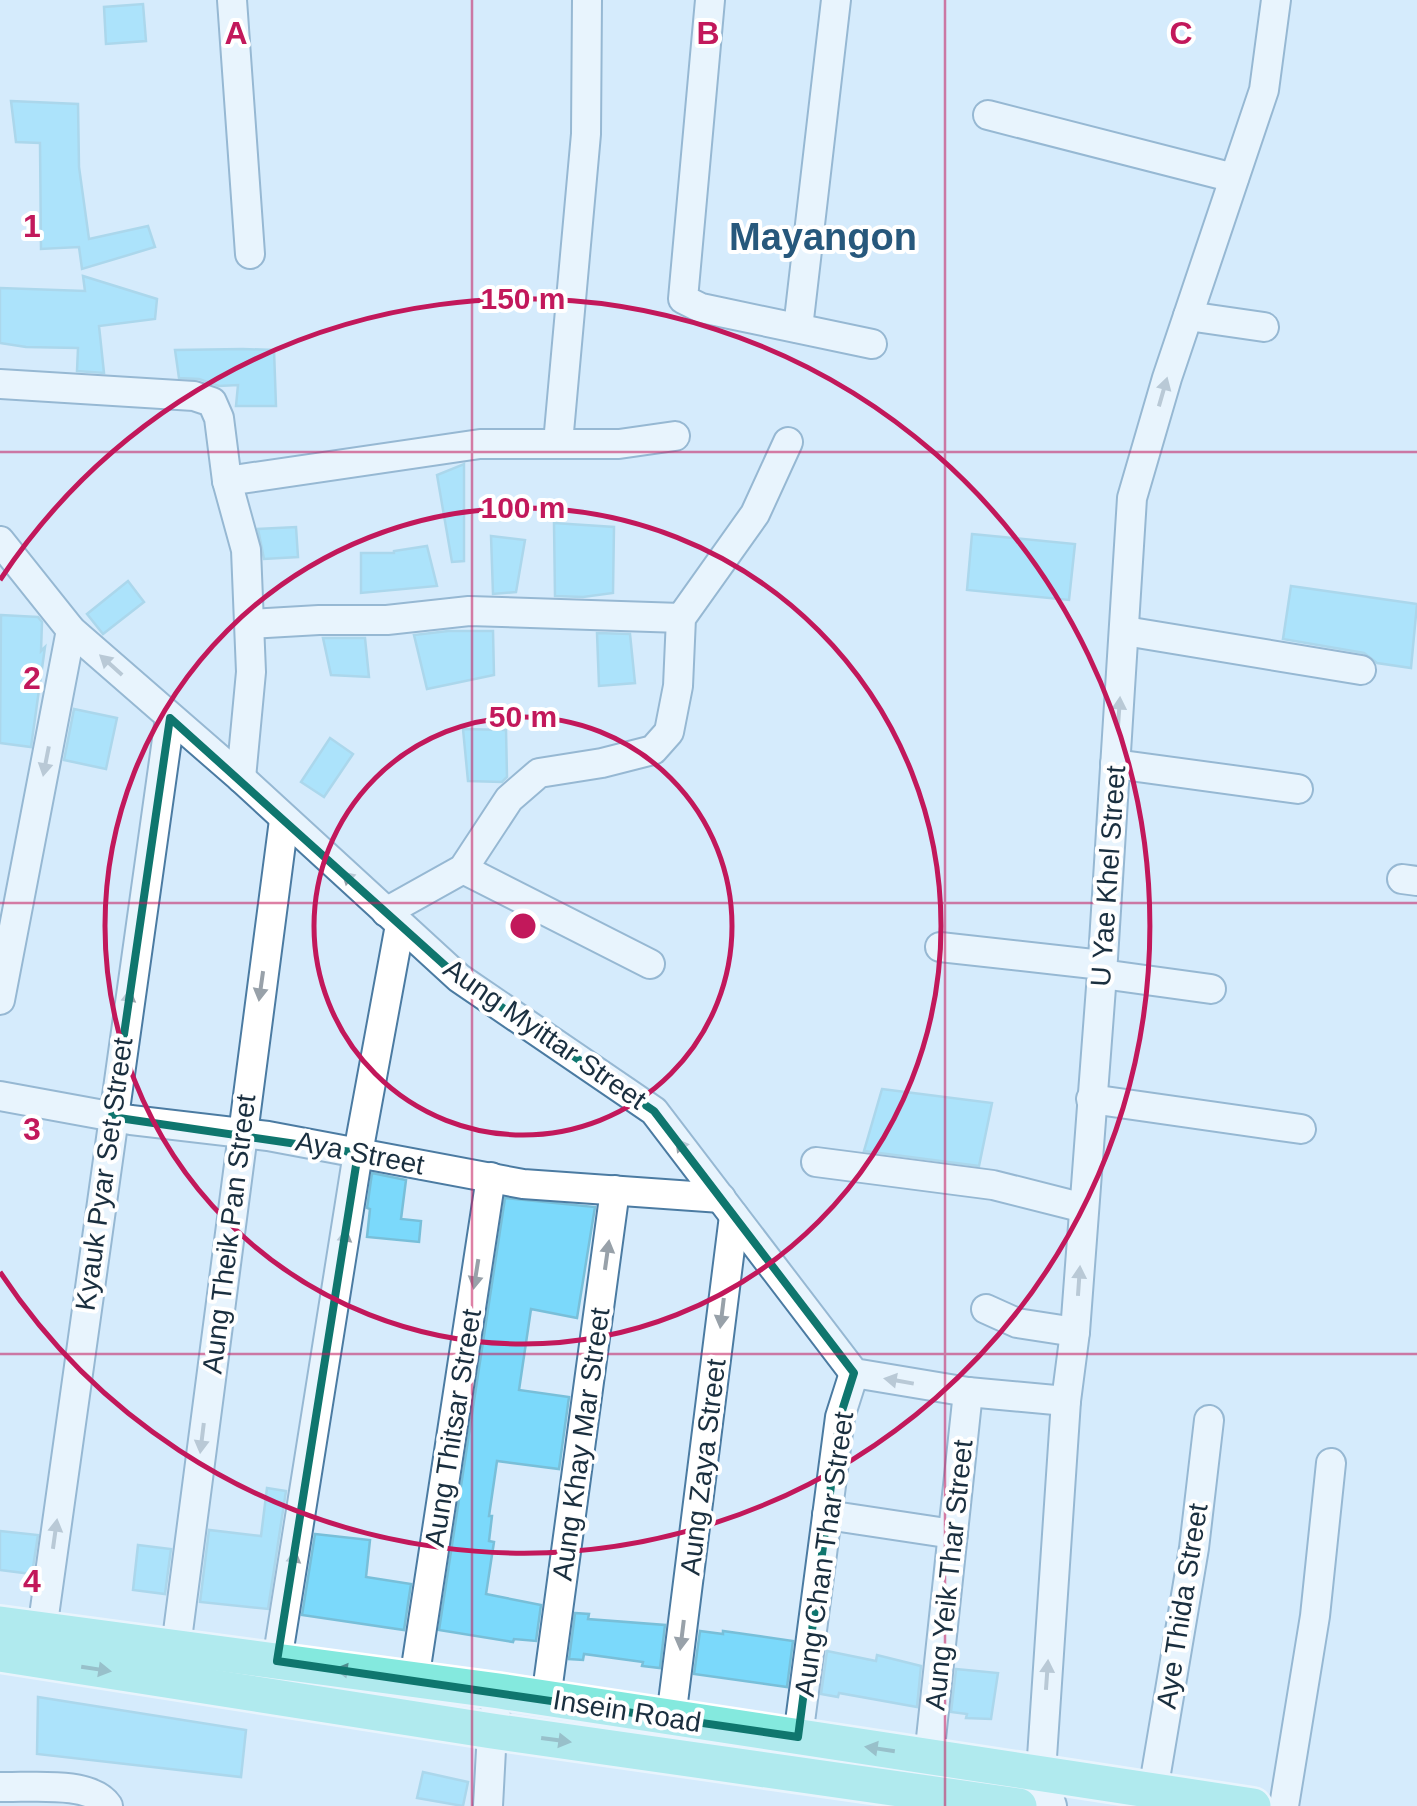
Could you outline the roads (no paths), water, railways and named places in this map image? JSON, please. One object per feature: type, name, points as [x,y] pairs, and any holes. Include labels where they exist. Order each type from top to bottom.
[{"type":"main road","name":"Insein Road","points":[[0,1624],[499,1691],[1253,1806]]},
{"type":"main road","name":"Insein Road","points":[[0,1654],[492,1731],[1018,1806]]},
{"type":"street","points":[[232,0],[250,254]]},
{"type":"street","points":[[558,443],[586,134],[588,0]]},
{"type":"street","points":[[710,0],[683,299],[701,308],[872,344]]},
{"type":"street","points":[[798,328],[836,0]]},
{"type":"street","name":"U Yae Khel Street","points":[[1041,1772],[1066,1401],[1075,1332],[1102,970],[1132,498],[1264,90],[1276,0]]},
{"type":"street","points":[[988,115],[1234,178]]},
{"type":"street","points":[[1188,316],[1264,327]]},
{"type":"street","points":[[0,384],[194,396],[212,402],[227,481],[246,550],[251,672],[240,778]]},
{"type":"street","points":[[227,481],[480,444],[619,444],[675,436]]},
{"type":"street","points":[[278,1661],[393,918],[463,869],[509,799],[539,773],[653,750],[669,732],[678,686],[681,618],[755,514],[788,442]]},
{"type":"street","name":"Aung Myittar Street","points":[[0,541],[72,630],[460,978],[654,1111],[854,1373]]},
{"type":"street","points":[[251,624],[387,620],[469,611],[681,618]]},
{"type":"street","points":[[0,1000],[72,630]]},
{"type":"street","points":[[1124,631],[1361,670]]},
{"type":"street","name":"Kyauk Pyar Set Street","points":[[42,1630],[170,718]]},
{"type":"street","points":[[1115,764],[1298,789]]},
{"type":"street","name":"Aung Theik Pan Street","points":[[176,1647],[284,820]]},
{"type":"street","points":[[463,869],[650,964]]},
{"type":"street","points":[[940,947],[1210,990]]},
{"type":"street","name":"Aya Street","points":[[0,1096],[112,1116],[241,1132],[523,1184],[616,1190],[728,1207]]},
{"type":"street","points":[[1092,1099],[1302,1129]]},
{"type":"street","points":[[816,1162],[993,1184],[1084,1208]]},
{"type":"street","name":"Aung Thitsar Street","points":[[408,1718],[491,1177]]},
{"type":"street","name":"Aung Khay Mar Street","points":[[546,1698],[616,1190]]},
{"type":"street","name":"Aung Zaya Street","points":[[671,1718],[728,1207]]},
{"type":"street","points":[[986,1308],[1017,1323],[1075,1332]]},
{"type":"street","points":[[854,1373],[968,1392],[1066,1401]]},
{"type":"street","name":"Aung Chan Thar Street","points":[[798,1737],[840,1416],[854,1373]]},
{"type":"street","name":"Aung Yeik Thar Street","points":[[929,1757],[968,1392]]},
{"type":"street","name":"Aye Thida Street","points":[[1153,1791],[1194,1548],[1209,1420]]},
{"type":"street","points":[[1284,1806],[1315,1616],[1331,1463]]},
{"type":"street","points":[[827,1515],[953,1534]]},
{"type":"street","points":[[488,1806],[492,1731],[499,1691]]},
{"type":"street","points":[[1041,1772],[1052,1806]]},
{"type":"street","points":[[0,1786],[84,1789],[105,1800],[108,1806]]},
{"type":"district","name":"Mayangon","points":[[823,237]]}]
